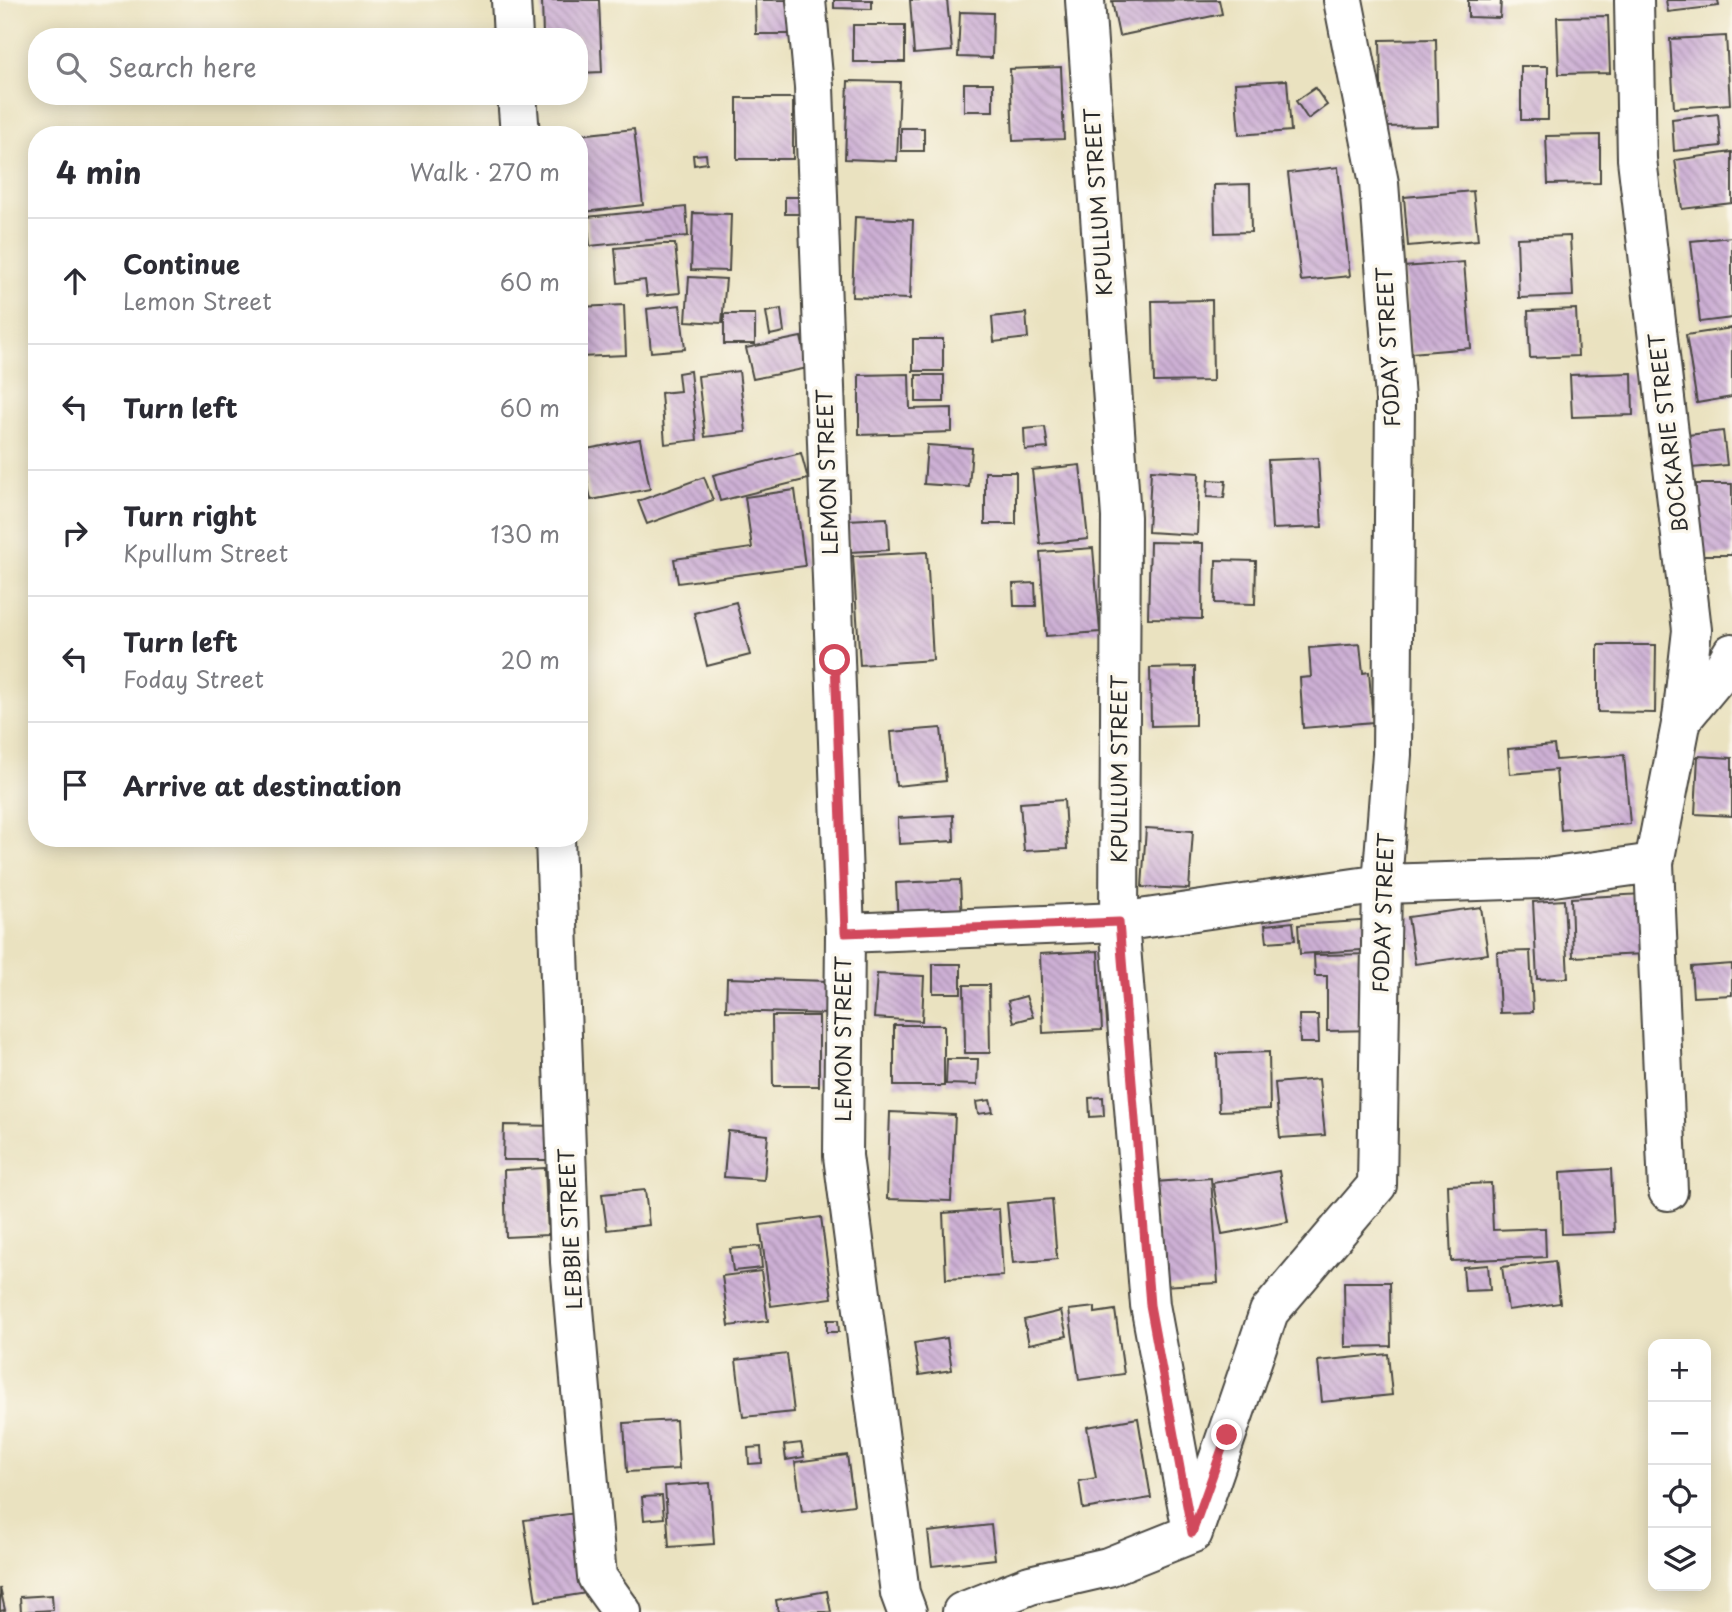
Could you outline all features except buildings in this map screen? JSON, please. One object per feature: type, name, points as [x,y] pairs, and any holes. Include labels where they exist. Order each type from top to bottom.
[{"type":"street","points":[[510,0],[512,28]]},
{"type":"street","name":"LEMON STREET","points":[[806,0],[814,87],[845,933],[843,1156],[900,1593],[907,1612]]},
{"type":"street","name":"KPULLUM STREET","points":[[1085,0],[1121,517],[1119,922],[1150,1305],[1192,1533]]},
{"type":"street","name":"FODAY STREET","points":[[1192,1533],[1269,1312],[1377,1185],[1382,884],[1392,754],[1395,399],[1379,183],[1343,0]]},
{"type":"street","name":"BOCKARIE STREET","points":[[1634,0],[1637,159],[1692,630],[1682,719],[1654,863],[1668,1191]]},
{"type":"street","points":[[518,105],[519,126]]},
{"type":"street","points":[[1682,719],[1721,672],[1732,653]]},
{"type":"street","name":"LEBBIE STREET","points":[[555,847],[570,1262],[597,1577],[622,1612]]},
{"type":"street","points":[[845,933],[1119,922],[1382,884],[1539,879],[1654,863]]},
{"type":"street","points":[[962,1612],[1030,1585],[1108,1567],[1192,1533]]},
{"type":"route","points":[[835,660],[845,933],[1119,922],[1150,1305],[1192,1533],[1227,1435]]}]
